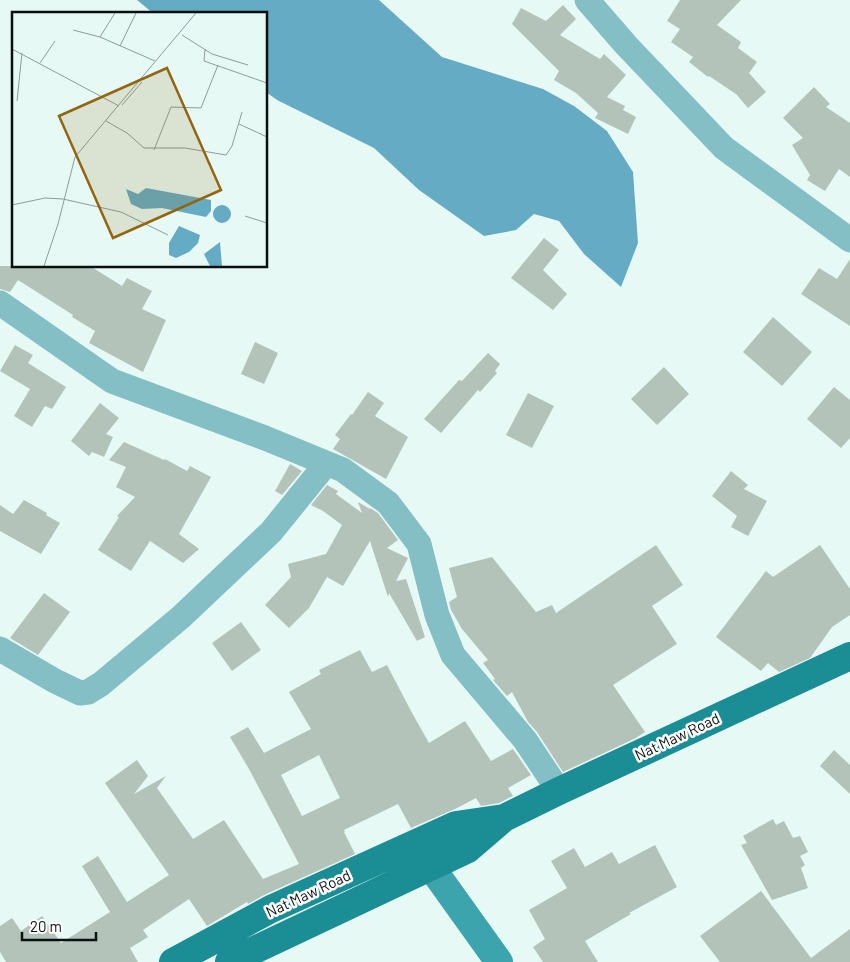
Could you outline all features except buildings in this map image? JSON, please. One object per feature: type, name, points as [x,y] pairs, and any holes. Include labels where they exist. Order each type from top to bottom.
[{"type":"main road","name":"Nat Maw Road","points":[[229,962],[468,849],[504,818],[850,656]]},
{"type":"main road","name":"Nat Maw Road","points":[[173,962],[271,909],[456,825],[504,818]]},
{"type":"main road","points":[[417,843],[431,867],[499,962]]},
{"type":"street","points":[[587,0],[626,45],[724,148],[850,240]]},
{"type":"street","points":[[0,303],[112,381],[265,438],[343,470],[388,502],[419,544],[437,615],[453,655],[525,740],[559,791]]},
{"type":"street","points":[[0,649],[55,681],[80,693],[88,692],[101,684],[181,617],[271,532],[326,464]]},
{"type":"water","points":[[137,0],[379,0],[442,57],[543,89],[574,106],[607,131],[633,172],[638,243],[621,287],[584,254],[559,221],[534,214],[516,230],[484,236],[419,190],[374,148],[277,100],[268,93],[268,12],[152,12]]}]
